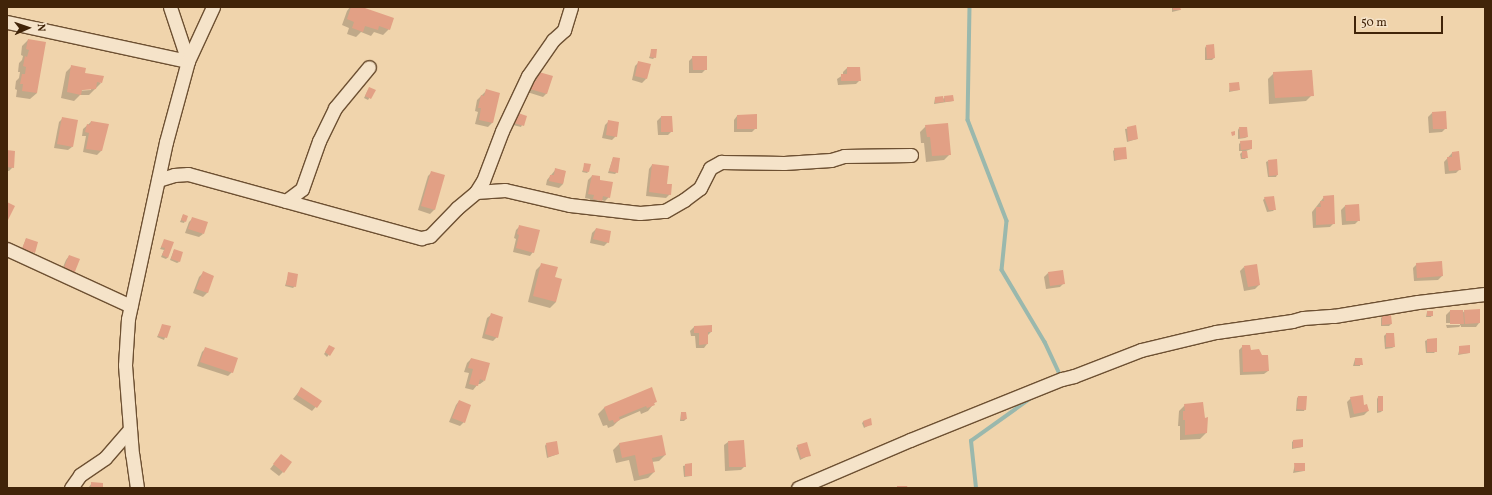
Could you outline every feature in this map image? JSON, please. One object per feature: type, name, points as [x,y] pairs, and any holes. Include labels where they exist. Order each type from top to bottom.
[{"type":"street","points":[[170,7],[188,61]]},
{"type":"street","points":[[137,488],[130,429],[125,365],[130,306],[158,180],[188,61],[213,7]]},
{"type":"street","points":[[158,180],[174,175],[188,174],[421,238],[430,236],[457,208],[476,192],[483,182],[502,131],[528,76],[553,40],[564,30],[571,7]]},
{"type":"street","points":[[7,22],[188,61]]},
{"type":"street","points":[[286,201],[302,189],[319,140],[335,108],[369,67]]},
{"type":"street","points":[[476,192],[505,190],[570,205],[640,213],[665,211],[684,200],[700,188],[710,168],[721,162],[784,164],[831,160],[844,156],[912,155]]},
{"type":"street","points":[[7,249],[130,306]]},
{"type":"street","points":[[798,488],[917,437],[1062,379],[1074,376],[1141,350],[1216,332],[1304,318],[1334,316],[1418,302],[1485,294]]},
{"type":"street","points":[[71,488],[80,475],[105,458],[130,429]]},
{"type":"building","points":[[351,7],[362,7],[394,18],[390,30],[379,26],[378,30],[365,26],[363,32],[352,28],[354,22],[347,19]]},
{"type":"building","points":[[1173,7],[1180,7],[1181,10],[1173,10]]},
{"type":"building","points":[[28,39],[46,42],[37,93],[22,91],[23,84],[20,84],[22,74],[25,74],[26,67],[23,66],[25,56],[27,57],[29,50],[26,49]]},
{"type":"building","points":[[1214,44],[1215,58],[1207,59],[1206,45]]},
{"type":"building","points":[[651,49],[657,49],[656,58],[650,57]]},
{"type":"building","points":[[692,56],[707,56],[707,70],[693,70]]},
{"type":"building","points":[[638,61],[651,64],[647,79],[635,76]]},
{"type":"building","points":[[71,65],[86,68],[85,73],[104,76],[102,83],[97,82],[96,89],[82,90],[81,95],[67,92]]},
{"type":"building","points":[[847,67],[860,67],[861,81],[841,81],[841,74],[847,74]]},
{"type":"building","points":[[1312,70],[1314,96],[1275,98],[1273,72]]},
{"type":"building","points":[[539,72],[553,76],[547,94],[530,89],[532,80],[536,81]]},
{"type":"building","points":[[1239,82],[1240,90],[1230,91],[1229,83]]},
{"type":"building","points":[[369,87],[376,90],[371,99],[365,96]]},
{"type":"building","points":[[486,89],[500,93],[493,123],[479,120],[481,108],[478,108],[481,95],[484,96]]},
{"type":"building","points":[[953,95],[954,101],[945,102],[944,96]]},
{"type":"building","points":[[943,96],[944,102],[935,103],[935,97]]},
{"type":"building","points":[[1446,111],[1447,129],[1433,129],[1432,112]]},
{"type":"building","points":[[518,113],[527,116],[524,126],[514,123]]},
{"type":"building","points":[[757,114],[757,129],[737,129],[737,115]]},
{"type":"building","points":[[661,116],[672,116],[673,132],[661,132]]},
{"type":"building","points":[[62,117],[78,120],[73,147],[57,144]]},
{"type":"building","points":[[608,120],[619,122],[617,137],[606,135]]},
{"type":"building","points":[[91,121],[109,124],[102,151],[86,149],[89,133],[85,132],[87,124],[90,125]]},
{"type":"building","points":[[948,123],[951,155],[932,156],[930,137],[927,137],[925,125]]},
{"type":"building","points":[[1136,125],[1138,139],[1128,141],[1127,127]]},
{"type":"building","points":[[1239,127],[1247,127],[1248,137],[1240,138]]},
{"type":"building","points":[[1235,131],[1235,135],[1232,136],[1231,132]]},
{"type":"building","points":[[1252,140],[1252,149],[1241,150],[1240,141]]},
{"type":"building","points":[[1126,147],[1127,159],[1115,160],[1114,148]]},
{"type":"building","points":[[7,150],[15,151],[14,168],[7,167]]},
{"type":"building","points":[[1242,151],[1247,151],[1248,158],[1242,158]]},
{"type":"building","points":[[1459,151],[1461,170],[1449,171],[1447,157],[1452,157],[1452,152]]},
{"type":"building","points":[[613,157],[620,158],[618,173],[609,171]]},
{"type":"building","points":[[1277,159],[1278,175],[1269,176],[1268,160]]},
{"type":"building","points":[[584,163],[591,164],[589,172],[583,171]]},
{"type":"building","points":[[652,164],[669,166],[667,184],[672,184],[671,195],[649,192]]},
{"type":"building","points":[[555,168],[566,171],[563,184],[549,181],[550,175],[554,175]]},
{"type":"building","points":[[431,171],[445,175],[435,210],[421,206]]},
{"type":"building","points":[[592,175],[600,176],[600,180],[613,182],[610,198],[603,196],[602,201],[593,199],[594,195],[588,194]]},
{"type":"building","points":[[1334,195],[1335,224],[1316,225],[1316,207],[1321,207],[1320,201],[1324,201],[1323,196]]},
{"type":"building","points":[[1274,196],[1276,210],[1269,210],[1264,197]]},
{"type":"building","points":[[7,202],[15,206],[7,222]]},
{"type":"building","points":[[1359,204],[1360,221],[1346,221],[1345,205]]},
{"type":"building","points":[[183,214],[188,216],[186,222],[181,220]]},
{"type":"building","points":[[192,217],[208,222],[204,234],[188,229]]},
{"type":"building","points":[[519,225],[540,230],[534,253],[516,248],[519,235],[517,234]]},
{"type":"building","points":[[596,228],[611,231],[609,243],[593,239]]},
{"type":"building","points":[[26,238],[38,242],[35,253],[22,249]]},
{"type":"building","points":[[164,239],[174,242],[168,258],[162,255],[165,248],[161,247]]},
{"type":"building","points":[[174,249],[183,252],[180,262],[171,259]]},
{"type":"building","points":[[69,255],[80,259],[74,274],[63,270]]},
{"type":"building","points":[[1442,261],[1443,276],[1417,278],[1416,263]]},
{"type":"building","points":[[541,263],[558,267],[555,277],[562,279],[556,302],[533,296]]},
{"type":"building","points":[[1257,264],[1260,285],[1248,287],[1244,266]]},
{"type":"building","points":[[1063,270],[1065,284],[1050,286],[1048,272]]},
{"type":"building","points":[[203,271],[214,276],[208,293],[196,289]]},
{"type":"building","points":[[288,272],[298,274],[296,287],[286,285]]},
{"type":"building","points":[[1480,309],[1480,323],[1465,324],[1464,310]]},
{"type":"building","points":[[1450,310],[1463,310],[1464,324],[1450,324]]},
{"type":"building","points":[[1427,311],[1433,311],[1433,316],[1427,316]]},
{"type":"building","points":[[491,313],[503,317],[498,338],[485,334]]},
{"type":"building","points":[[1391,315],[1392,324],[1382,325],[1382,316]]},
{"type":"building","points":[[162,324],[171,326],[167,338],[158,336]]},
{"type":"building","points":[[712,325],[712,332],[708,332],[708,344],[699,345],[699,333],[694,333],[694,326]]},
{"type":"building","points":[[1386,333],[1394,333],[1395,347],[1386,347]]},
{"type":"building","points":[[1437,338],[1437,352],[1427,352],[1427,339]]},
{"type":"building","points":[[329,345],[335,348],[330,356],[325,352]]},
{"type":"building","points":[[1242,345],[1250,345],[1251,350],[1259,349],[1262,355],[1268,355],[1269,371],[1243,372]]},
{"type":"building","points":[[1470,345],[1470,353],[1459,354],[1459,346]]},
{"type":"building","points":[[205,347],[238,358],[233,373],[200,362]]},
{"type":"building","points":[[471,358],[490,363],[485,381],[480,379],[478,386],[469,384],[473,369],[468,368]]},
{"type":"building","points":[[1355,358],[1362,358],[1363,365],[1355,365]]},
{"type":"building","points":[[301,387],[322,401],[317,408],[297,395]]},
{"type":"building","points":[[652,387],[657,402],[654,403],[655,405],[647,408],[646,406],[619,417],[620,420],[614,423],[613,420],[609,421],[604,407]]},
{"type":"building","points":[[1363,395],[1364,405],[1367,404],[1369,411],[1354,414],[1350,397]]},
{"type":"building","points":[[1298,396],[1307,396],[1306,410],[1297,409]]},
{"type":"building","points":[[1378,396],[1383,396],[1383,411],[1378,411]]},
{"type":"building","points":[[459,400],[471,405],[465,423],[452,418]]},
{"type":"building","points":[[1203,402],[1205,418],[1208,417],[1207,433],[1185,435],[1185,420],[1183,420],[1183,411],[1185,411],[1184,404]]},
{"type":"building","points":[[681,412],[686,412],[687,419],[681,420]]},
{"type":"building","points":[[871,418],[872,425],[865,427],[863,421]]},
{"type":"building","points":[[662,435],[666,455],[652,458],[655,472],[639,476],[635,455],[622,458],[619,443]]},
{"type":"building","points":[[1303,439],[1303,447],[1293,448],[1293,440]]},
{"type":"building","points":[[744,440],[746,467],[729,467],[728,441]]},
{"type":"building","points":[[557,441],[559,454],[548,457],[546,443]]},
{"type":"building","points":[[807,442],[811,456],[801,458],[797,445]]},
{"type":"building","points":[[281,454],[292,462],[284,473],[273,464]]},
{"type":"building","points":[[692,463],[692,476],[685,476],[685,464]]},
{"type":"building","points":[[1294,463],[1305,463],[1305,471],[1295,471]]},
{"type":"building","points":[[91,482],[103,483],[103,488],[91,488]]},
{"type":"building","points":[[897,486],[907,486],[908,488],[897,488]]},
{"type":"waterway","points":[[970,7],[968,120],[1007,221],[1002,270],[1045,342],[1061,377]]},
{"type":"waterway","points":[[976,488],[971,441],[1031,398]]}]
